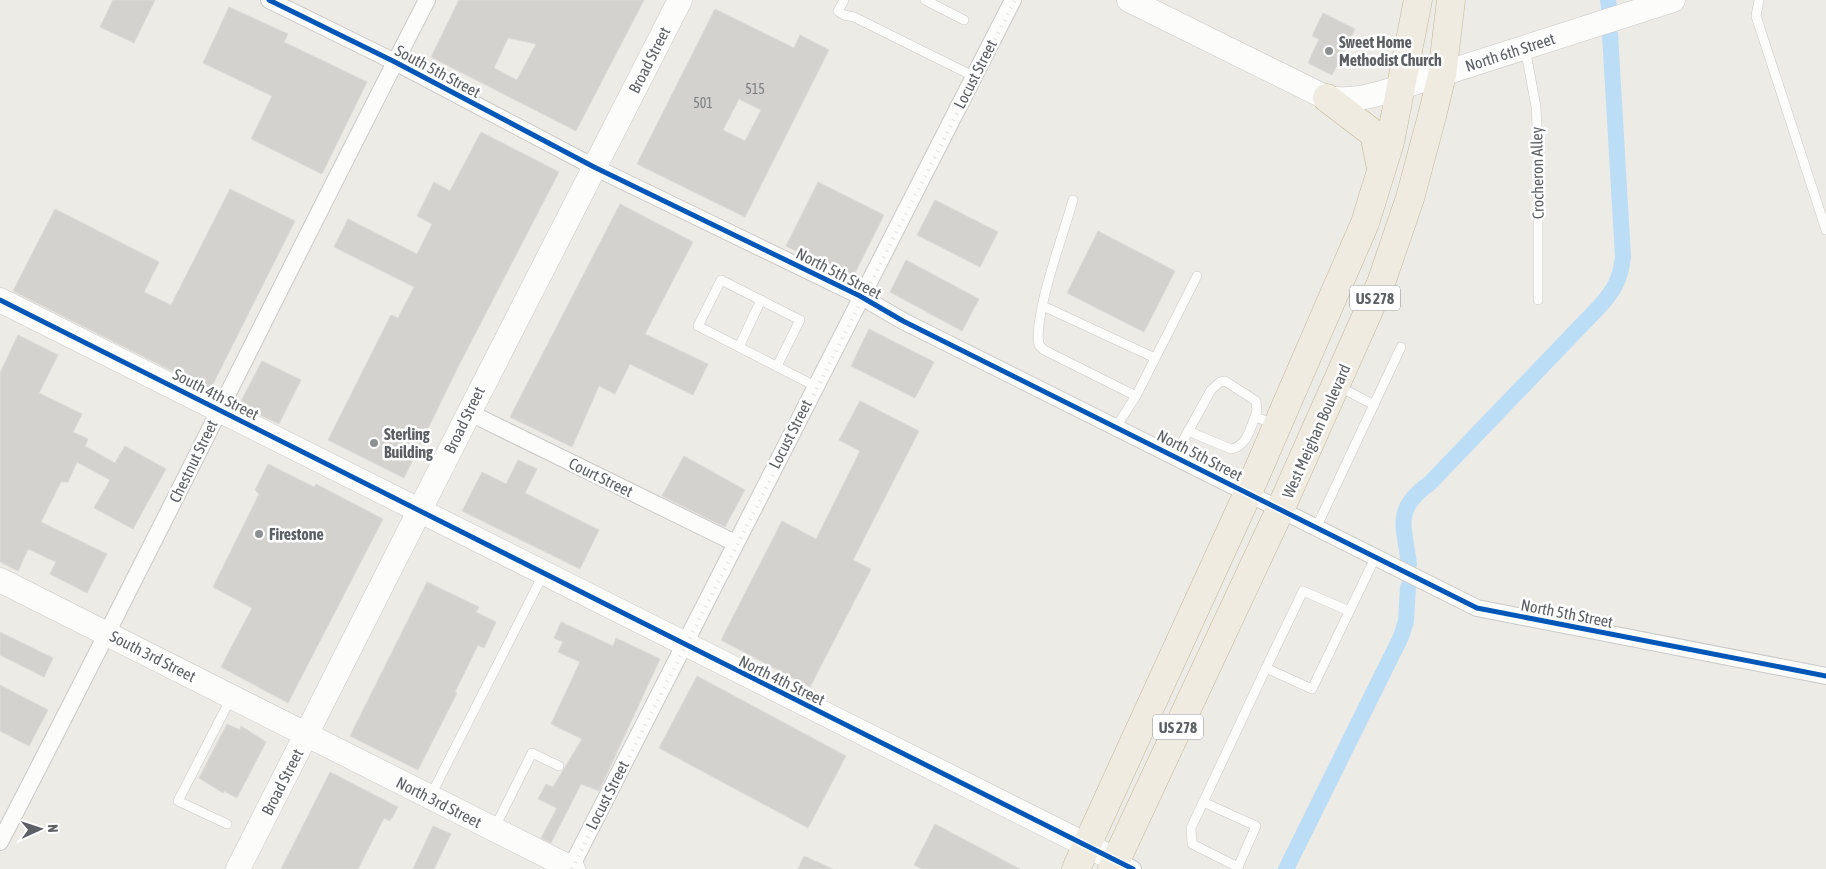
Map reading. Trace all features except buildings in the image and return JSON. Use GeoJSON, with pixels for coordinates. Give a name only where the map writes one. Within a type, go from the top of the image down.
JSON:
{"type":"FeatureCollection","features":[{"type":"Feature","properties":{"kind":"highway","name":"US 278"},"geometry":{"type":"LineString","coordinates":[[1081,857],[1248,493],[1267,421],[1365,223],[1390,142],[1418,0]]}},
{"type":"Feature","properties":{"kind":"highway","name":"West Meighan Boulevard"},"geometry":{"type":"LineString","coordinates":[[1120,866],[1364,326],[1397,239],[1422,158],[1442,75],[1451,0]]}},
{"type":"Feature","properties":{"kind":"highway"},"geometry":{"type":"LineString","coordinates":[[1327,98],[1374,134],[1382,170]]}},
{"type":"Feature","properties":{"kind":"street","name":"South 5th Street"},"geometry":{"type":"LineString","coordinates":[[269,0],[395,62],[594,167]]}},
{"type":"Feature","properties":{"kind":"street","name":"Chestnut Street"},"geometry":{"type":"LineString","coordinates":[[0,842],[108,634],[219,410],[427,0]]}},
{"type":"Feature","properties":{"kind":"street","name":"Broad Street"},"geometry":{"type":"LineString","coordinates":[[238,869],[421,510],[468,412],[680,0]]}},
{"type":"Feature","properties":{"kind":"street","name":"Locust Street"},"geometry":{"type":"LineString","coordinates":[[571,869],[814,386],[1013,0]]}},
{"type":"Feature","properties":{"kind":"street","name":"North 6th Street"},"geometry":{"type":"LineString","coordinates":[[1129,0],[1327,98],[1346,101],[1362,99],[1442,75],[1673,0]]}},
{"type":"Feature","properties":{"kind":"street","name":"North 5th Street"},"geometry":{"type":"LineString","coordinates":[[594,167],[860,296],[903,320],[1476,608],[1826,676]]}},
{"type":"Feature","properties":{"kind":"street","name":"South 4th Street"},"geometry":{"type":"LineString","coordinates":[[0,300],[421,510]]}},
{"type":"Feature","properties":{"kind":"street","name":"Court Street"},"geometry":{"type":"LineString","coordinates":[[468,412],[735,543]]}},
{"type":"Feature","properties":{"kind":"street","name":"North 4th Street"},"geometry":{"type":"LineString","coordinates":[[421,510],[683,644],[1081,857],[1120,866]]}},
{"type":"Feature","properties":{"kind":"street","name":"South 3rd Street"},"geometry":{"type":"LineString","coordinates":[[0,580],[306,733]]}},
{"type":"Feature","properties":{"kind":"street","name":"North 3rd Street"},"geometry":{"type":"LineString","coordinates":[[306,733],[571,869]]}},
{"type":"Feature","properties":{"kind":"lane"},"geometry":{"type":"LineString","coordinates":[[844,0],[838,11],[844,15],[854,17],[974,76]]}},
{"type":"Feature","properties":{"kind":"lane"},"geometry":{"type":"LineString","coordinates":[[924,0],[964,20]]}},
{"type":"Feature","properties":{"kind":"lane"},"geometry":{"type":"LineString","coordinates":[[1758,0],[1756,16],[1826,230]]}},
{"type":"Feature","properties":{"kind":"lane","name":"Crocheron Alley"},"geometry":{"type":"LineString","coordinates":[[1525,47],[1537,125],[1538,300]]}},
{"type":"Feature","properties":{"kind":"lane"},"geometry":{"type":"LineString","coordinates":[[1073,200],[1043,306],[1038,339],[1039,345],[1044,350],[1136,396]]}},
{"type":"Feature","properties":{"kind":"lane"},"geometry":{"type":"LineString","coordinates":[[1116,427],[1136,396],[1197,276]]}},
{"type":"Feature","properties":{"kind":"lane"},"geometry":{"type":"LineString","coordinates":[[777,366],[800,320],[721,280],[698,326],[814,386]]}},
{"type":"Feature","properties":{"kind":"lane"},"geometry":{"type":"LineString","coordinates":[[739,347],[761,300]]}},
{"type":"Feature","properties":{"kind":"lane"},"geometry":{"type":"LineString","coordinates":[[1043,306],[1155,358]]}},
{"type":"Feature","properties":{"kind":"lane"},"geometry":{"type":"LineString","coordinates":[[1316,528],[1401,347]]}},
{"type":"Feature","properties":{"kind":"lane"},"geometry":{"type":"LineString","coordinates":[[1174,456],[1188,431],[1211,390],[1220,382],[1225,381],[1256,401],[1258,410],[1267,421],[1236,448],[1232,449],[1188,431]]}},
{"type":"Feature","properties":{"kind":"lane"},"geometry":{"type":"LineString","coordinates":[[1336,385],[1374,404]]}},
{"type":"Feature","properties":{"kind":"lane"},"geometry":{"type":"LineString","coordinates":[[1266,668],[1312,689],[1375,558]]}},
{"type":"Feature","properties":{"kind":"lane"},"geometry":{"type":"LineString","coordinates":[[430,797],[544,573]]}},
{"type":"Feature","properties":{"kind":"lane"},"geometry":{"type":"LineString","coordinates":[[1203,802],[1256,826],[1238,868],[1192,844],[1191,828],[1203,802],[1266,668],[1303,591],[1349,611]]}},
{"type":"Feature","properties":{"kind":"lane"},"geometry":{"type":"LineString","coordinates":[[227,824],[178,802],[232,696]]}},
{"type":"Feature","properties":{"kind":"lane"},"geometry":{"type":"LineString","coordinates":[[494,830],[532,753],[559,766]]}},
{"type":"Feature","properties":{"kind":"waterway"},"geometry":{"type":"LineString","coordinates":[[1608,0],[1609,7]]}},
{"type":"Feature","properties":{"kind":"waterway"},"geometry":{"type":"LineString","coordinates":[[1409,564],[1404,519],[1410,501],[1430,483],[1600,306],[1610,294],[1618,278],[1623,257],[1610,34]]}},
{"type":"Feature","properties":{"kind":"waterway"},"geometry":{"type":"LineString","coordinates":[[1286,869],[1401,637],[1406,621],[1408,587]]}},
{"type":"Feature","properties":{"kind":"railway"},"geometry":{"type":"LineString","coordinates":[[572,869],[1015,0]]}},
{"type":"Feature","properties":{"kind":"cycle path"},"geometry":{"type":"LineString","coordinates":[[269,0],[395,62],[594,167],[860,296],[903,321],[1477,608],[1826,676]]}},
{"type":"Feature","properties":{"kind":"cycle path"},"geometry":{"type":"LineString","coordinates":[[0,300],[1133,869]]}},
{"type":"Feature","properties":{"kind":"place","name":"Sweet Home Methodist Church"},"geometry":{"type":"Point","coordinates":[1329,51]}},
{"type":"Feature","properties":{"kind":"place","name":"Sterling Building"},"geometry":{"type":"Point","coordinates":[374,443]}},
{"type":"Feature","properties":{"kind":"place","name":"Firestone"},"geometry":{"type":"Point","coordinates":[259,534]}}]}
